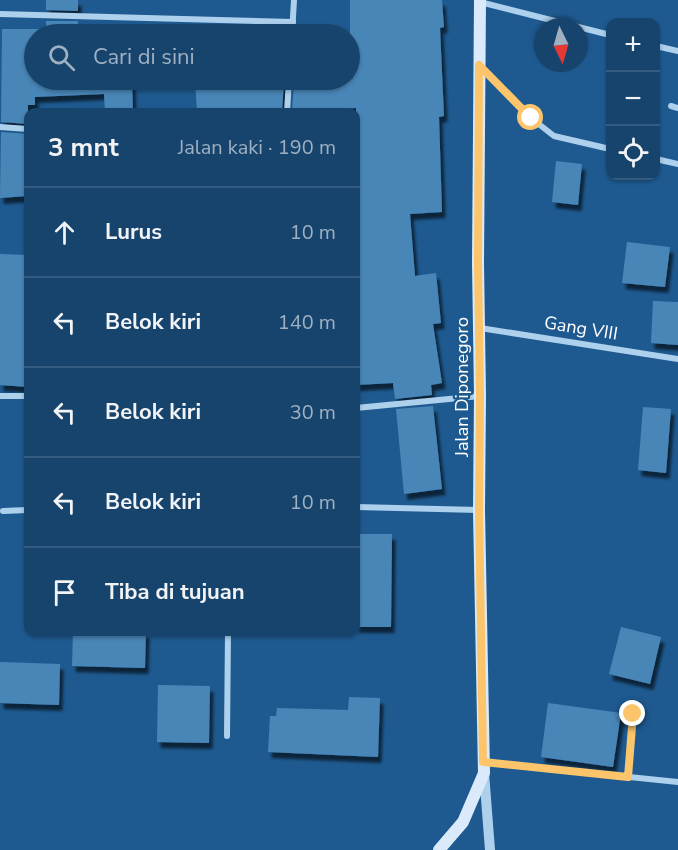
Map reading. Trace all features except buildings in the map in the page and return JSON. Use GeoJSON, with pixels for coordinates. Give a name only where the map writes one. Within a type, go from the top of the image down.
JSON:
{"type":"FeatureCollection","features":[{"type":"Feature","properties":{"kind":"main road","name":"Jalan Diponegoro"},"geometry":{"type":"LineString","coordinates":[[480,1],[479,510],[484,767]]}},
{"type":"Feature","properties":{"kind":"main road"},"geometry":{"type":"LineString","coordinates":[[439,850],[463,822],[484,767]]}},
{"type":"Feature","properties":{"kind":"street"},"geometry":{"type":"LineString","coordinates":[[0,14],[293,22],[294,0]]}},
{"type":"Feature","properties":{"kind":"street"},"geometry":{"type":"LineString","coordinates":[[480,1],[606,33]]}},
{"type":"Feature","properties":{"kind":"street"},"geometry":{"type":"LineString","coordinates":[[660,47],[678,51]]}},
{"type":"Feature","properties":{"kind":"street"},"geometry":{"type":"LineString","coordinates":[[479,65],[531,118],[555,136],[606,148]]}},
{"type":"Feature","properties":{"kind":"street"},"geometry":{"type":"LineString","coordinates":[[287,108],[288,90]]}},
{"type":"Feature","properties":{"kind":"street"},"geometry":{"type":"LineString","coordinates":[[0,127],[24,129]]}},
{"type":"Feature","properties":{"kind":"street"},"geometry":{"type":"LineString","coordinates":[[660,160],[678,164]]}},
{"type":"Feature","properties":{"kind":"street","name":"Gang VIII"},"geometry":{"type":"LineString","coordinates":[[480,327],[678,359]]}},
{"type":"Feature","properties":{"kind":"street"},"geometry":{"type":"LineString","coordinates":[[0,396],[24,396]]}},
{"type":"Feature","properties":{"kind":"street"},"geometry":{"type":"LineString","coordinates":[[360,408],[480,396]]}},
{"type":"Feature","properties":{"kind":"street"},"geometry":{"type":"LineString","coordinates":[[360,507],[479,510]]}},
{"type":"Feature","properties":{"kind":"street"},"geometry":{"type":"LineString","coordinates":[[3,511],[24,510]]}},
{"type":"Feature","properties":{"kind":"street"},"geometry":{"type":"LineString","coordinates":[[227,736],[228,636]]}},
{"type":"Feature","properties":{"kind":"street"},"geometry":{"type":"LineString","coordinates":[[490,850],[484,767],[678,782]]}},
{"type":"Feature","properties":{"kind":"lane"},"geometry":{"type":"LineString","coordinates":[[628,777],[633,714]]}},
{"type":"Feature","properties":{"kind":"route"},"geometry":{"type":"LineString","coordinates":[[531,118],[479,65],[479,510],[483,762],[628,777],[633,714]]}}]}
